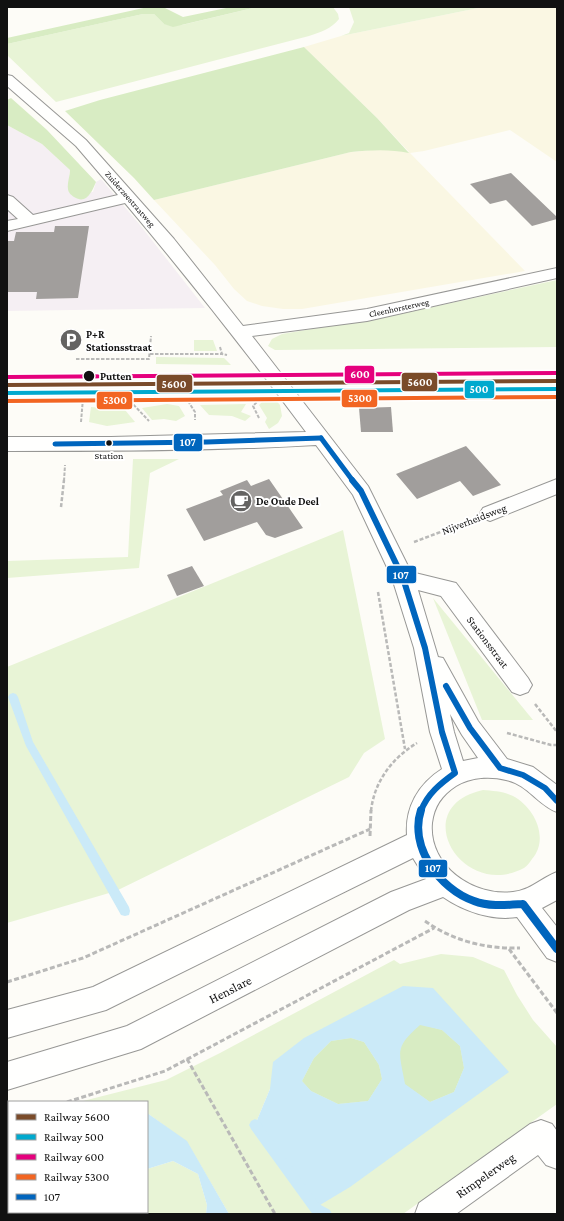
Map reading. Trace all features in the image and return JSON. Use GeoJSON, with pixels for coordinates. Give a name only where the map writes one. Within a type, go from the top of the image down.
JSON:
{"type":"FeatureCollection","features":[{"type":"Feature","properties":{"kind":"street","name":"Zuiderzeestraatweg"},"geometry":{"type":"LineString","coordinates":[[7,79],[80,143],[130,197],[238,332]]}},
{"type":"Feature","properties":{"kind":"street"},"geometry":{"type":"LineString","coordinates":[[7,226],[130,197]]}},
{"type":"Feature","properties":{"kind":"street"},"geometry":{"type":"LineString","coordinates":[[7,200],[29,220]]}},
{"type":"Feature","properties":{"kind":"street","name":"Cleenhorsterweg"},"geometry":{"type":"LineString","coordinates":[[238,332],[367,314],[557,273]]}},
{"type":"Feature","properties":{"kind":"street"},"geometry":{"type":"LineString","coordinates":[[238,332],[271,372],[361,491],[391,551],[403,578],[425,648],[442,732],[455,773]]}},
{"type":"Feature","properties":{"kind":"street"},"geometry":{"type":"LineString","coordinates":[[7,444],[67,445],[269,441],[321,438]]}},
{"type":"Feature","properties":{"kind":"street","name":"Nijverheidsweg"},"geometry":{"type":"LineString","coordinates":[[490,514],[557,486]]}},
{"type":"Feature","properties":{"kind":"street","name":"Stationsstraat"},"geometry":{"type":"LineString","coordinates":[[403,578],[448,589],[520,685]]}},
{"type":"Feature","properties":{"kind":"street"},"geometry":{"type":"LineString","coordinates":[[425,648],[470,728],[500,768]]}},
{"type":"Feature","properties":{"kind":"street"},"geometry":{"type":"LineString","coordinates":[[557,801],[545,788],[523,775],[500,768],[477,768],[455,773],[438,785],[425,801],[419,820],[419,842],[429,864],[445,884],[468,899],[496,906],[522,904],[544,896],[557,884]]}},
{"type":"Feature","properties":{"kind":"street"},"geometry":{"type":"LineString","coordinates":[[7,1024],[96,1000],[419,842]]}},
{"type":"Feature","properties":{"kind":"street","name":"Henslare"},"geometry":{"type":"LineString","coordinates":[[7,1076],[131,1039],[400,901],[445,884]]}},
{"type":"Feature","properties":{"kind":"street"},"geometry":{"type":"LineString","coordinates":[[522,904],[557,949]]}},
{"type":"Feature","properties":{"kind":"street","name":"Rimpelerweg"},"geometry":{"type":"LineString","coordinates":[[430,1214],[549,1144]]}},
{"type":"Feature","properties":{"kind":"path"},"geometry":{"type":"LineString","coordinates":[[76,359],[149,359],[151,336]]}},
{"type":"Feature","properties":{"kind":"path"},"geometry":{"type":"LineString","coordinates":[[218,341],[222,354]]}},
{"type":"Feature","properties":{"kind":"path"},"geometry":{"type":"LineString","coordinates":[[150,354],[227,354],[232,360]]}},
{"type":"Feature","properties":{"kind":"path"},"geometry":{"type":"LineString","coordinates":[[258,394],[261,399]]}},
{"type":"Feature","properties":{"kind":"path"},"geometry":{"type":"LineString","coordinates":[[83,402],[261,399]]}},
{"type":"Feature","properties":{"kind":"path"},"geometry":{"type":"LineString","coordinates":[[261,399],[253,406],[261,423]]}},
{"type":"Feature","properties":{"kind":"path"},"geometry":{"type":"LineString","coordinates":[[61,507],[67,445]]}},
{"type":"Feature","properties":{"kind":"path","name":"Nijverheidsweg"},"geometry":{"type":"LineString","coordinates":[[391,551],[490,514]]}},
{"type":"Feature","properties":{"kind":"path"},"geometry":{"type":"LineString","coordinates":[[7,982],[83,958],[370,829],[373,796],[385,772],[405,749],[376,585]]}},
{"type":"Feature","properties":{"kind":"path"},"geometry":{"type":"LineString","coordinates":[[520,685],[557,732]]}},
{"type":"Feature","properties":{"kind":"path"},"geometry":{"type":"LineString","coordinates":[[70,1101],[165,1071],[434,928],[467,942],[508,948],[557,1013]]}},
{"type":"Feature","properties":{"kind":"path"},"geometry":{"type":"LineString","coordinates":[[187,1059],[275,1214]]}},
{"type":"Feature","properties":{"kind":"shaded area"},"geometry":{"type":"Polygon","coordinates":[[[483,7],[557,7],[557,162],[510,130],[410,153],[525,271],[302,309],[283,309],[262,306],[247,301],[234,289],[215,265],[154,200],[351,152],[398,150],[409,152],[377,118],[304,47],[341,36],[483,7]]]}},
{"type":"Feature","properties":{"kind":"shaded area"},"geometry":{"type":"Polygon","coordinates":[[[7,125],[42,144],[70,170],[68,189],[93,192],[96,182],[101,179],[140,225],[205,308],[7,311],[7,125]]]}},
{"type":"Feature","properties":{"kind":"green space"},"geometry":{"type":"Polygon","coordinates":[[[148,7],[165,8],[183,17],[231,7],[257,7],[173,27],[164,24],[154,14],[143,14],[7,44],[7,38],[148,7]]]}},
{"type":"Feature","properties":{"kind":"green space"},"geometry":{"type":"Polygon","coordinates":[[[257,7],[333,7],[338,14],[339,19],[322,32],[309,36],[56,102],[7,55],[7,44],[143,14],[154,14],[164,24],[182,25],[257,7]]]}},
{"type":"Feature","properties":{"kind":"green space"},"geometry":{"type":"Polygon","coordinates":[[[349,7],[483,7],[341,36],[349,33],[354,22],[349,7]]]}},
{"type":"Feature","properties":{"kind":"green space"},"geometry":{"type":"Polygon","coordinates":[[[304,47],[377,118],[409,153],[380,150],[351,152],[154,200],[134,178],[65,111],[100,100],[304,47]]]}},
{"type":"Feature","properties":{"kind":"green space"},"geometry":{"type":"Polygon","coordinates":[[[11,98],[47,130],[96,182],[91,193],[86,198],[79,199],[69,192],[68,185],[70,170],[42,144],[7,125],[7,100],[11,98]]]}},
{"type":"Feature","properties":{"kind":"green space"},"geometry":{"type":"Polygon","coordinates":[[[557,280],[557,347],[275,350],[268,346],[272,339],[282,334],[400,314],[557,280]]]}},
{"type":"Feature","properties":{"kind":"green space"},"geometry":{"type":"Polygon","coordinates":[[[194,340],[213,340],[217,351],[194,351],[194,340]]]}},
{"type":"Feature","properties":{"kind":"green space"},"geometry":{"type":"Polygon","coordinates":[[[156,357],[224,358],[231,365],[156,364],[156,357]]]}},
{"type":"Feature","properties":{"kind":"green space"},"geometry":{"type":"Polygon","coordinates":[[[272,396],[280,405],[282,416],[278,423],[269,429],[265,422],[267,418],[259,405],[266,401],[265,399],[272,396]]]}},
{"type":"Feature","properties":{"kind":"green space"},"geometry":{"type":"Polygon","coordinates":[[[167,404],[179,406],[185,416],[176,421],[164,419],[152,420],[142,408],[167,404]]]}},
{"type":"Feature","properties":{"kind":"green space"},"geometry":{"type":"Polygon","coordinates":[[[246,404],[241,412],[251,416],[245,421],[232,416],[209,415],[200,405],[246,404]]]}},
{"type":"Feature","properties":{"kind":"green space"},"geometry":{"type":"Polygon","coordinates":[[[91,407],[125,410],[135,422],[107,426],[89,422],[91,407]]]}},
{"type":"Feature","properties":{"kind":"green space"},"geometry":{"type":"Polygon","coordinates":[[[133,459],[179,459],[150,473],[139,568],[7,578],[7,561],[128,557],[133,459]]]}},
{"type":"Feature","properties":{"kind":"green space"},"geometry":{"type":"Polygon","coordinates":[[[343,530],[385,739],[364,753],[349,777],[116,891],[7,923],[7,667],[343,530]]]}},
{"type":"Feature","properties":{"kind":"green space"},"geometry":{"type":"Polygon","coordinates":[[[433,598],[533,720],[482,720],[433,598]]]}},
{"type":"Feature","properties":{"kind":"green space"},"geometry":{"type":"Polygon","coordinates":[[[483,790],[502,792],[513,796],[521,801],[533,815],[537,824],[540,842],[537,851],[524,868],[501,875],[481,872],[463,862],[451,848],[446,831],[448,814],[460,800],[483,790]]]}},
{"type":"Feature","properties":{"kind":"green space"},"geometry":{"type":"Polygon","coordinates":[[[441,954],[473,957],[504,970],[517,995],[533,1020],[557,1047],[557,1104],[403,1214],[229,1214],[187,1142],[148,1114],[148,1101],[83,1101],[166,1080],[220,1053],[394,960],[400,964],[441,954]],[[270,1089],[255,1125],[315,1208],[270,1089]]]}},
{"type":"Feature","properties":{"kind":"green space"},"geometry":{"type":"Polygon","coordinates":[[[420,1024],[442,1030],[460,1046],[464,1068],[454,1092],[430,1102],[404,1084],[400,1057],[400,1051],[405,1039],[420,1024]]]}},
{"type":"Feature","properties":{"kind":"green space"},"geometry":{"type":"Polygon","coordinates":[[[351,1038],[364,1042],[379,1065],[382,1079],[368,1101],[338,1104],[311,1091],[302,1081],[314,1058],[331,1041],[351,1038]]]}},
{"type":"Feature","properties":{"kind":"green space"},"geometry":{"type":"Polygon","coordinates":[[[173,1161],[198,1174],[207,1205],[206,1214],[52,1213],[148,1213],[148,1169],[173,1161]]]}},
{"type":"Feature","properties":{"kind":"water"},"geometry":{"type":"Polygon","coordinates":[[[403,986],[433,988],[509,1072],[350,1187],[315,1208],[255,1125],[270,1089],[273,1062],[304,1038],[403,986]],[[420,1025],[402,1045],[400,1057],[405,1084],[430,1102],[454,1092],[464,1068],[460,1046],[442,1030],[420,1025]],[[351,1038],[331,1041],[314,1058],[302,1081],[311,1091],[338,1104],[368,1101],[382,1079],[379,1065],[364,1042],[351,1038]]]}},
{"type":"Feature","properties":{"kind":"water"},"geometry":{"type":"Polygon","coordinates":[[[148,1114],[187,1141],[229,1214],[206,1214],[207,1205],[198,1174],[173,1161],[148,1169],[148,1114]]]}},
{"type":"Feature","properties":{"kind":"building"},"geometry":{"type":"Polygon","coordinates":[[[511,173],[557,217],[557,219],[532,226],[506,200],[490,204],[470,184],[511,173]]]}},
{"type":"Feature","properties":{"kind":"building"},"geometry":{"type":"Polygon","coordinates":[[[55,226],[89,226],[78,298],[36,299],[37,292],[7,292],[7,241],[14,241],[16,232],[54,232],[55,226]]]}},
{"type":"Feature","properties":{"kind":"building"},"geometry":{"type":"Polygon","coordinates":[[[391,407],[393,432],[361,432],[359,408],[391,407]]]}},
{"type":"Feature","properties":{"kind":"building"},"geometry":{"type":"Polygon","coordinates":[[[466,446],[501,485],[473,496],[460,481],[417,499],[396,474],[466,446]]]}},
{"type":"Feature","properties":{"kind":"building"},"geometry":{"type":"Polygon","coordinates":[[[269,479],[303,528],[275,538],[266,535],[257,522],[204,541],[186,509],[223,495],[220,491],[247,480],[251,486],[269,479]]]}},
{"type":"Feature","properties":{"kind":"building"},"geometry":{"type":"Polygon","coordinates":[[[192,566],[204,586],[177,596],[167,575],[192,566]]]}},
{"type":"Feature","properties":{"kind":"waterway"},"geometry":{"type":"LineString","coordinates":[[13,697],[29,743],[125,911]]}},
{"type":"Feature","properties":{"kind":"waterway"},"geometry":{"type":"LineString","coordinates":[[255,1125],[315,1208],[326,1214]]}},
{"type":"Feature","properties":{"kind":"rail line","name":"600"},"geometry":{"type":"LineString","coordinates":[[7,377],[557,373]]}},
{"type":"Feature","properties":{"kind":"rail line","name":"5600"},"geometry":{"type":"LineString","coordinates":[[7,385],[557,381]]}},
{"type":"Feature","properties":{"kind":"rail line","name":"500"},"geometry":{"type":"LineString","coordinates":[[7,393],[557,389]]}},
{"type":"Feature","properties":{"kind":"rail line","name":"5300"},"geometry":{"type":"LineString","coordinates":[[7,401],[557,397]]}},
{"type":"Feature","properties":{"kind":"transit line","name":"107"},"geometry":{"type":"LineString","coordinates":[[321,438],[361,491],[403,578],[425,648],[442,732],[455,773],[429,795],[422,807],[418,827],[424,852],[430,864],[447,885],[468,899],[475,902],[488,904],[523,904],[557,949]]}},
{"type":"Feature","properties":{"kind":"transit line","name":"107"},"geometry":{"type":"LineString","coordinates":[[55,444],[207,442],[321,438]]}},
{"type":"Feature","properties":{"kind":"transit line","name":"107"},"geometry":{"type":"LineString","coordinates":[[446,686],[470,728],[500,768],[523,775],[545,788],[557,801]]}},
{"type":"Feature","properties":{"kind":"place","name":"P+R Stationsstraat"},"geometry":{"type":"Point","coordinates":[71,340]}},
{"type":"Feature","properties":{"kind":"place","name":"Putten"},"geometry":{"type":"Point","coordinates":[89,376]}},
{"type":"Feature","properties":{"kind":"place","name":"Station"},"geometry":{"type":"Point","coordinates":[109,443]}},
{"type":"Feature","properties":{"kind":"place","name":"De Oude Deel"},"geometry":{"type":"Point","coordinates":[241,501]}}]}
